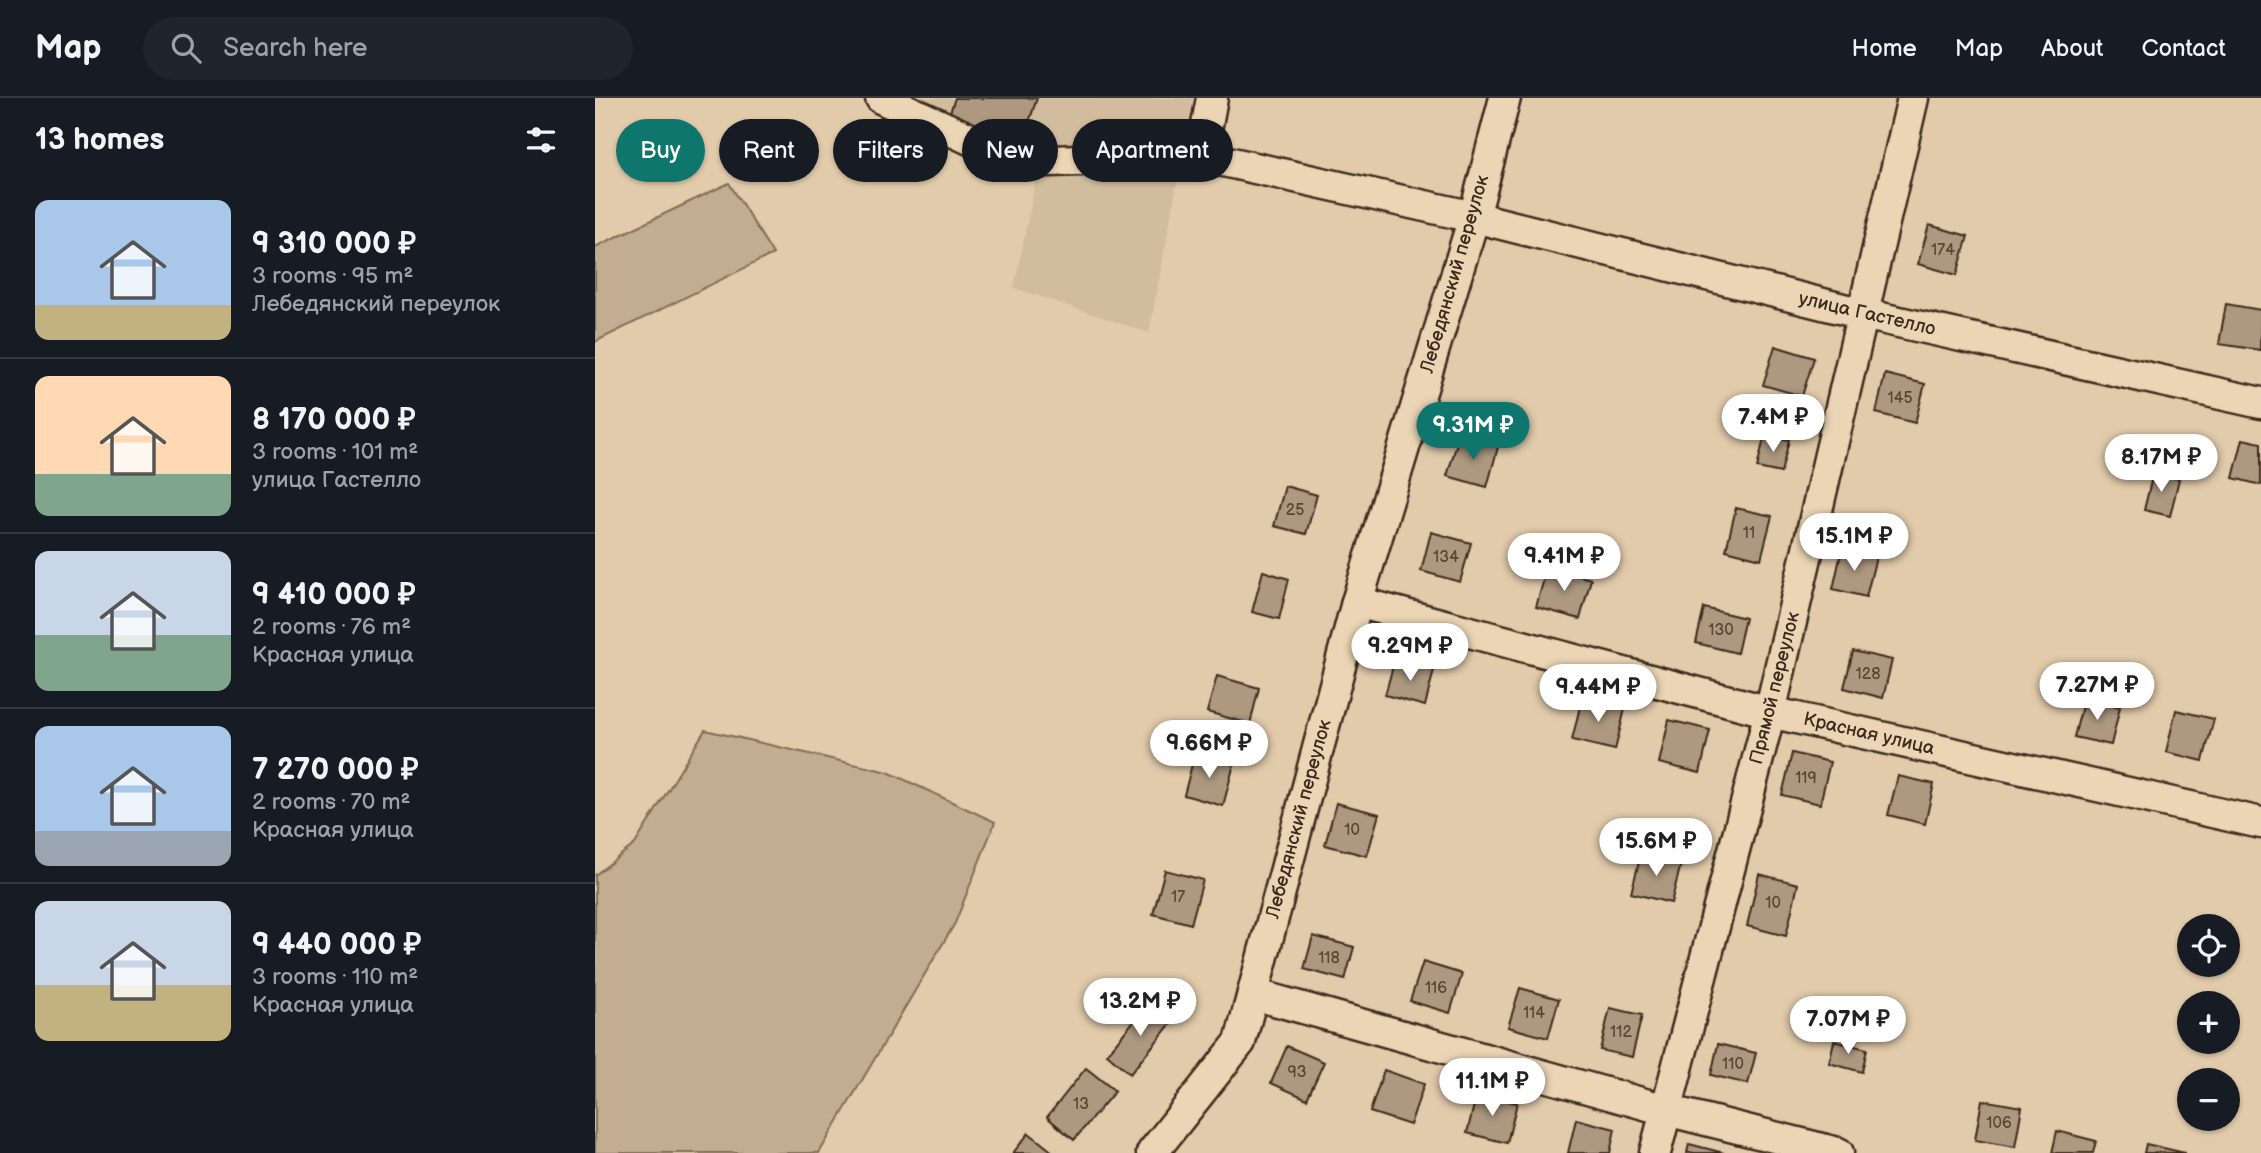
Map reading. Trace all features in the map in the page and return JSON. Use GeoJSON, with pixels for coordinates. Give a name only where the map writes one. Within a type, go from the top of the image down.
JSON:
{"type":"FeatureCollection","features":[{"type":"Feature","properties":{"kind":"street","name":"улица Гастелло"},"geometry":{"type":"LineString","coordinates":[[881,98],[1020,162],[1072,160]]}},
{"type":"Feature","properties":{"kind":"street"},"geometry":{"type":"LineString","coordinates":[[1208,119],[1212,98]]}},
{"type":"Feature","properties":{"kind":"street","name":"Лебедянский переулок"},"geometry":{"type":"LineString","coordinates":[[1152,1153],[1240,1042],[1357,602],[1474,217],[1505,98]]}},
{"type":"Feature","properties":{"kind":"street","name":"Прямой переулок"},"geometry":{"type":"LineString","coordinates":[[1655,1153],[1770,712],[1913,98]]}},
{"type":"Feature","properties":{"kind":"street","name":"улица Гастелло"},"geometry":{"type":"LineString","coordinates":[[1233,163],[1474,217],[1863,314],[2261,403]]}},
{"type":"Feature","properties":{"kind":"street","name":"Красная улица"},"geometry":{"type":"LineString","coordinates":[[1357,602],[1770,712],[2261,823]]}},
{"type":"Feature","properties":{"kind":"street"},"geometry":{"type":"LineString","coordinates":[[1253,994],[1666,1110],[1838,1153]]}},
{"type":"Feature","properties":{"kind":"shaded area"},"geometry":{"type":"Polygon","coordinates":[[[859,98],[1193,98],[1189,119],[1072,119],[1072,182],[1177,182],[1149,333],[1014,288],[1035,182],[1058,182],[1058,119],[962,119],[962,139],[948,133],[948,119],[912,119],[859,98]]]}},
{"type":"Feature","properties":{"kind":"shaded area"},"geometry":{"type":"Polygon","coordinates":[[[729,183],[773,254],[595,342],[595,247],[729,183]]]}},
{"type":"Feature","properties":{"kind":"shaded area"},"geometry":{"type":"Polygon","coordinates":[[[705,730],[888,772],[995,822],[955,923],[819,1153],[595,1153],[595,875],[635,844],[705,730]]]}},
{"type":"Feature","properties":{"kind":"building"},"geometry":{"type":"Polygon","coordinates":[[[955,98],[1037,98],[1030,119],[962,119],[962,123],[948,118],[955,98]]]}},
{"type":"Feature","properties":{"kind":"building"},"geometry":{"type":"Polygon","coordinates":[[[1929,225],[1968,236],[1957,275],[1918,264],[1929,225]]]}},
{"type":"Feature","properties":{"kind":"building"},"geometry":{"type":"Polygon","coordinates":[[[2226,304],[2261,310],[2260,350],[2219,344],[2226,304]]]}},
{"type":"Feature","properties":{"kind":"building"},"geometry":{"type":"Polygon","coordinates":[[[1775,346],[1814,358],[1802,396],[1763,385],[1775,346]]]}},
{"type":"Feature","properties":{"kind":"building"},"geometry":{"type":"Polygon","coordinates":[[[1885,374],[1925,384],[1915,423],[1876,413],[1885,374]]]}},
{"type":"Feature","properties":{"kind":"building"},"geometry":{"type":"Polygon","coordinates":[[[1765,434],[1789,440],[1781,473],[1757,468],[1765,434]]]}},
{"type":"Feature","properties":{"kind":"building"},"geometry":{"type":"Polygon","coordinates":[[[1459,436],[1498,447],[1487,487],[1447,476],[1459,436]]]}},
{"type":"Feature","properties":{"kind":"building"},"geometry":{"type":"Polygon","coordinates":[[[2243,439],[2261,443],[2261,485],[2233,478],[2243,439]]]}},
{"type":"Feature","properties":{"kind":"building"},"geometry":{"type":"Polygon","coordinates":[[[2153,473],[2179,479],[2170,516],[2144,510],[2153,473]]]}},
{"type":"Feature","properties":{"kind":"building"},"geometry":{"type":"Polygon","coordinates":[[[1285,486],[1317,495],[1306,534],[1274,526],[1285,486]]]}},
{"type":"Feature","properties":{"kind":"building"},"geometry":{"type":"Polygon","coordinates":[[[1736,508],[1772,516],[1761,559],[1726,550],[1736,508]]]}},
{"type":"Feature","properties":{"kind":"building"},"geometry":{"type":"Polygon","coordinates":[[[1431,532],[1471,543],[1460,582],[1421,571],[1431,532]]]}},
{"type":"Feature","properties":{"kind":"building"},"geometry":{"type":"Polygon","coordinates":[[[1842,549],[1876,557],[1866,597],[1833,589],[1842,549]]]}},
{"type":"Feature","properties":{"kind":"building"},"geometry":{"type":"Polygon","coordinates":[[[1547,568],[1591,579],[1580,619],[1536,607],[1547,568]]]}},
{"type":"Feature","properties":{"kind":"building"},"geometry":{"type":"Polygon","coordinates":[[[1263,571],[1289,579],[1279,619],[1252,612],[1263,571]]]}},
{"type":"Feature","properties":{"kind":"building"},"geometry":{"type":"Polygon","coordinates":[[[1704,608],[1745,618],[1737,653],[1696,643],[1704,608]]]}},
{"type":"Feature","properties":{"kind":"building"},"geometry":{"type":"Polygon","coordinates":[[[1853,651],[1892,660],[1883,698],[1844,688],[1853,651]]]}},
{"type":"Feature","properties":{"kind":"building"},"geometry":{"type":"Polygon","coordinates":[[[1395,659],[1434,670],[1425,706],[1385,695],[1395,659]]]}},
{"type":"Feature","properties":{"kind":"building"},"geometry":{"type":"Polygon","coordinates":[[[1217,676],[1259,688],[1250,724],[1207,712],[1217,676]]]}},
{"type":"Feature","properties":{"kind":"building"},"geometry":{"type":"Polygon","coordinates":[[[1582,698],[1625,709],[1615,750],[1572,740],[1582,698]]]}},
{"type":"Feature","properties":{"kind":"building"},"geometry":{"type":"Polygon","coordinates":[[[2084,698],[2120,707],[2111,745],[2074,737],[2084,698]]]}},
{"type":"Feature","properties":{"kind":"building"},"geometry":{"type":"Polygon","coordinates":[[[2176,710],[2214,719],[2203,761],[2166,752],[2176,710]]]}},
{"type":"Feature","properties":{"kind":"building"},"geometry":{"type":"Polygon","coordinates":[[[1669,720],[1710,730],[1700,773],[1659,763],[1669,720]]]}},
{"type":"Feature","properties":{"kind":"building"},"geometry":{"type":"Polygon","coordinates":[[[1195,753],[1234,764],[1223,806],[1184,795],[1195,753]]]}},
{"type":"Feature","properties":{"kind":"building"},"geometry":{"type":"Polygon","coordinates":[[[1792,753],[1830,762],[1820,804],[1782,795],[1792,753]]]}},
{"type":"Feature","properties":{"kind":"building"},"geometry":{"type":"Polygon","coordinates":[[[1898,776],[1934,784],[1925,824],[1888,815],[1898,776]]]}},
{"type":"Feature","properties":{"kind":"building"},"geometry":{"type":"Polygon","coordinates":[[[1336,803],[1379,814],[1367,856],[1325,845],[1336,803]]]}},
{"type":"Feature","properties":{"kind":"building"},"geometry":{"type":"Polygon","coordinates":[[[1641,854],[1681,864],[1671,903],[1631,893],[1641,854]]]}},
{"type":"Feature","properties":{"kind":"building"},"geometry":{"type":"Polygon","coordinates":[[[1165,870],[1203,880],[1191,924],[1153,914],[1165,870]]]}},
{"type":"Feature","properties":{"kind":"building"},"geometry":{"type":"Polygon","coordinates":[[[1759,874],[1798,884],[1786,936],[1747,926],[1759,874]]]}},
{"type":"Feature","properties":{"kind":"building"},"geometry":{"type":"Polygon","coordinates":[[[1313,936],[1354,947],[1345,980],[1304,969],[1313,936]]]}},
{"type":"Feature","properties":{"kind":"building"},"geometry":{"type":"Polygon","coordinates":[[[1423,962],[1462,974],[1450,1013],[1410,1001],[1423,962]]]}},
{"type":"Feature","properties":{"kind":"building"},"geometry":{"type":"Polygon","coordinates":[[[1520,988],[1559,999],[1548,1038],[1508,1027],[1520,988]]]}},
{"type":"Feature","properties":{"kind":"building"},"geometry":{"type":"Polygon","coordinates":[[[1149,1002],[1173,1021],[1130,1074],[1107,1054],[1149,1002]]]}},
{"type":"Feature","properties":{"kind":"building"},"geometry":{"type":"Polygon","coordinates":[[[1610,1008],[1642,1015],[1632,1057],[1600,1050],[1610,1008]]]}},
{"type":"Feature","properties":{"kind":"building"},"geometry":{"type":"Polygon","coordinates":[[[1834,1041],[1867,1049],[1862,1072],[1829,1063],[1834,1041]]]}},
{"type":"Feature","properties":{"kind":"building"},"geometry":{"type":"Polygon","coordinates":[[[1718,1044],[1756,1053],[1748,1084],[1711,1075],[1718,1044]]]}},
{"type":"Feature","properties":{"kind":"building"},"geometry":{"type":"Polygon","coordinates":[[[1287,1046],[1324,1062],[1307,1099],[1271,1083],[1287,1046]]]}},
{"type":"Feature","properties":{"kind":"building"},"geometry":{"type":"Polygon","coordinates":[[[1086,1068],[1115,1091],[1074,1140],[1047,1117],[1086,1068]]]}},
{"type":"Feature","properties":{"kind":"building"},"geometry":{"type":"Polygon","coordinates":[[[1384,1070],[1424,1084],[1410,1125],[1370,1112],[1384,1070]]]}},
{"type":"Feature","properties":{"kind":"building"},"geometry":{"type":"Polygon","coordinates":[[[1477,1093],[1517,1103],[1507,1143],[1467,1133],[1477,1093]]]}},
{"type":"Feature","properties":{"kind":"building"},"geometry":{"type":"Polygon","coordinates":[[[1982,1100],[2022,1107],[2015,1147],[1975,1140],[1982,1100]]]}},
{"type":"Feature","properties":{"kind":"building"},"geometry":{"type":"Polygon","coordinates":[[[1576,1119],[1615,1129],[1610,1153],[1568,1153],[1576,1119]]]}},
{"type":"Feature","properties":{"kind":"building"},"geometry":{"type":"Polygon","coordinates":[[[2057,1131],[2096,1141],[2093,1153],[2052,1153],[2057,1131]]]}},
{"type":"Feature","properties":{"kind":"building"},"geometry":{"type":"Polygon","coordinates":[[[1029,1133],[1054,1153],[1013,1153],[1029,1133]]]}},
{"type":"Feature","properties":{"kind":"building"},"geometry":{"type":"Polygon","coordinates":[[[1689,1144],[1724,1153],[1687,1153],[1689,1144]]]}},
{"type":"Feature","properties":{"kind":"building"},"geometry":{"type":"Polygon","coordinates":[[[2146,1144],[2185,1153],[2144,1153],[2146,1144]]]}}]}
